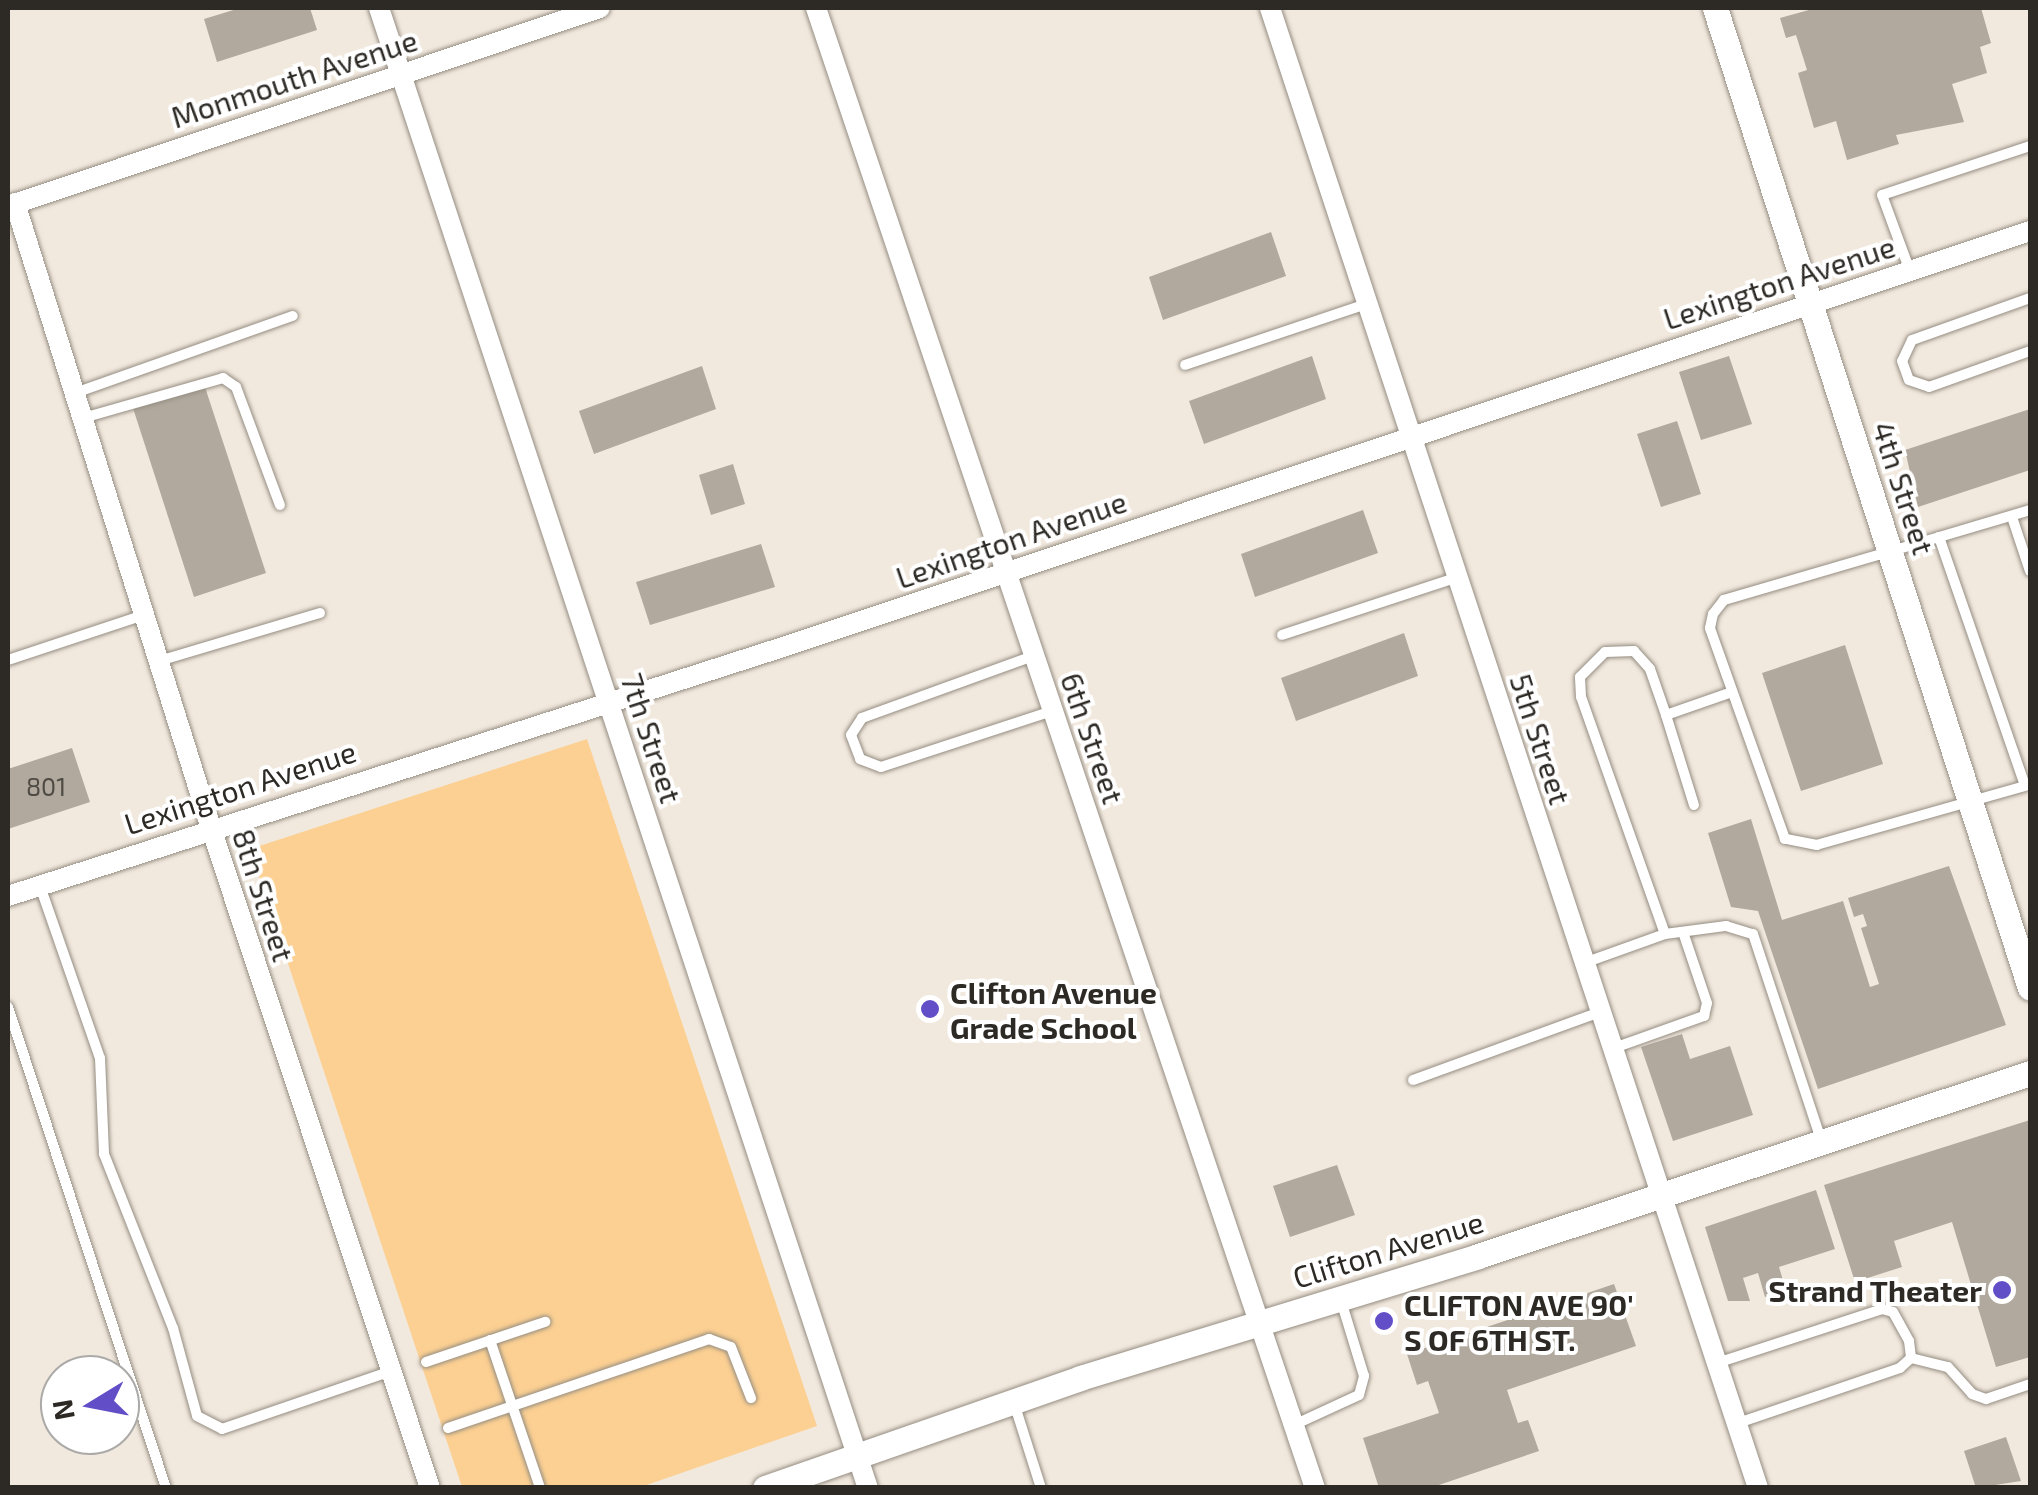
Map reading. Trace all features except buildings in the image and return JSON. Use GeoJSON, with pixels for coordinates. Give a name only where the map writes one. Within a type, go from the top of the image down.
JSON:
{"type":"FeatureCollection","features":[{"type":"Feature","properties":{"kind":"street","name":"7th Street"},"geometry":{"type":"LineString","coordinates":[[379,8],[868,1488]]}},
{"type":"Feature","properties":{"kind":"street","name":"Monmouth Avenue"},"geometry":{"type":"LineString","coordinates":[[11,204],[600,8]]}},
{"type":"Feature","properties":{"kind":"street","name":"6th Street"},"geometry":{"type":"LineString","coordinates":[[816,8],[1052,712],[1264,1322],[1316,1488]]}},
{"type":"Feature","properties":{"kind":"street","name":"5th Street"},"geometry":{"type":"LineString","coordinates":[[1270,8],[1408,437],[1758,1488]]}},
{"type":"Feature","properties":{"kind":"street","name":"4th Street"},"geometry":{"type":"LineString","coordinates":[[1715,8],[2030,988]]}},
{"type":"Feature","properties":{"kind":"street","name":"8th Street"},"geometry":{"type":"LineString","coordinates":[[11,204],[210,828],[430,1488]]}},
{"type":"Feature","properties":{"kind":"street","name":"Lexington Avenue"},"geometry":{"type":"LineString","coordinates":[[8,896],[1005,572],[2030,232]]}},
{"type":"Feature","properties":{"kind":"street","name":"Clifton Avenue"},"geometry":{"type":"LineString","coordinates":[[765,1488],[1014,1401],[2030,1073]]}},
{"type":"Feature","properties":{"kind":"lane"},"geometry":{"type":"LineString","coordinates":[[1910,271],[1882,195],[2030,146]]}},
{"type":"Feature","properties":{"kind":"lane"},"geometry":{"type":"LineString","coordinates":[[2030,298],[1912,340],[1902,362],[1909,380],[1929,387],[2030,351]]}},
{"type":"Feature","properties":{"kind":"lane"},"geometry":{"type":"LineString","coordinates":[[1185,365],[1366,304]]}},
{"type":"Feature","properties":{"kind":"lane"},"geometry":{"type":"LineString","coordinates":[[74,393],[292,316]]}},
{"type":"Feature","properties":{"kind":"lane"},"geometry":{"type":"LineString","coordinates":[[82,418],[223,378],[236,387],[280,505]]}},
{"type":"Feature","properties":{"kind":"lane"},"geometry":{"type":"LineString","coordinates":[[1940,537],[2028,785],[1799,846],[1785,839],[1774,819],[1710,628],[1724,600],[2030,510]]}},
{"type":"Feature","properties":{"kind":"lane"},"geometry":{"type":"LineString","coordinates":[[2012,516],[2030,571]]}},
{"type":"Feature","properties":{"kind":"lane"},"geometry":{"type":"LineString","coordinates":[[1282,635],[1456,578]]}},
{"type":"Feature","properties":{"kind":"lane"},"geometry":{"type":"LineString","coordinates":[[158,662],[320,613]]}},
{"type":"Feature","properties":{"kind":"lane"},"geometry":{"type":"LineString","coordinates":[[8,660],[144,614]]}},
{"type":"Feature","properties":{"kind":"lane"},"geometry":{"type":"LineString","coordinates":[[1665,934],[1580,677],[1606,652],[1634,651],[1650,669],[1694,804]]}},
{"type":"Feature","properties":{"kind":"lane"},"geometry":{"type":"LineString","coordinates":[[1033,656],[862,718],[851,734],[860,758],[880,767],[1052,712]]}},
{"type":"Feature","properties":{"kind":"lane"},"geometry":{"type":"LineString","coordinates":[[1666,716],[1732,692]]}},
{"type":"Feature","properties":{"kind":"lane"},"geometry":{"type":"LineString","coordinates":[[39,885],[100,1058],[104,1154],[138,1250],[151,1267],[204,1425],[222,1429],[391,1371]]}},
{"type":"Feature","properties":{"kind":"lane"},"geometry":{"type":"LineString","coordinates":[[1584,963],[1665,934],[1726,926],[1753,934],[1821,1141]]}},
{"type":"Feature","properties":{"kind":"lane"},"geometry":{"type":"LineString","coordinates":[[1612,1048],[1704,1016],[1706,1003],[1683,932]]}},
{"type":"Feature","properties":{"kind":"lane"},"geometry":{"type":"LineString","coordinates":[[8,1007],[166,1488]]}},
{"type":"Feature","properties":{"kind":"lane"},"geometry":{"type":"LineString","coordinates":[[1413,1080],[1600,1012]]}},
{"type":"Feature","properties":{"kind":"lane"},"geometry":{"type":"LineString","coordinates":[[1296,1424],[1359,1395],[1364,1376],[1340,1298]]}},
{"type":"Feature","properties":{"kind":"lane"},"geometry":{"type":"LineString","coordinates":[[1716,1363],[1882,1309],[1901,1322],[1911,1358]]}},
{"type":"Feature","properties":{"kind":"lane"},"geometry":{"type":"LineString","coordinates":[[426,1362],[546,1322]]}},
{"type":"Feature","properties":{"kind":"lane"},"geometry":{"type":"LineString","coordinates":[[448,1428],[710,1339],[731,1348],[750,1398]]}},
{"type":"Feature","properties":{"kind":"lane"},"geometry":{"type":"LineString","coordinates":[[490,1340],[540,1488]]}},
{"type":"Feature","properties":{"kind":"lane"},"geometry":{"type":"LineString","coordinates":[[1911,1358],[1948,1367],[1972,1394],[1986,1399],[2030,1384]]}},
{"type":"Feature","properties":{"kind":"lane"},"geometry":{"type":"LineString","coordinates":[[1736,1423],[1900,1368],[1911,1358]]}},
{"type":"Feature","properties":{"kind":"lane"},"geometry":{"type":"LineString","coordinates":[[1014,1401],[1041,1488]]}},
{"type":"Feature","properties":{"kind":"shaded area"},"geometry":{"type":"Polygon","coordinates":[[[587,739],[817,1426],[641,1487],[462,1487],[250,849],[587,739]]]}},
{"type":"Feature","properties":{"kind":"place","name":"Clifton Avenue Grade School"},"geometry":{"type":"Point","coordinates":[930,1009]}},
{"type":"Feature","properties":{"kind":"place","name":"Strand Theater"},"geometry":{"type":"Point","coordinates":[2002,1290]}},
{"type":"Feature","properties":{"kind":"place","name":"CLIFTON AVE 90' S OF 6TH ST."},"geometry":{"type":"Point","coordinates":[1384,1321]}}]}
